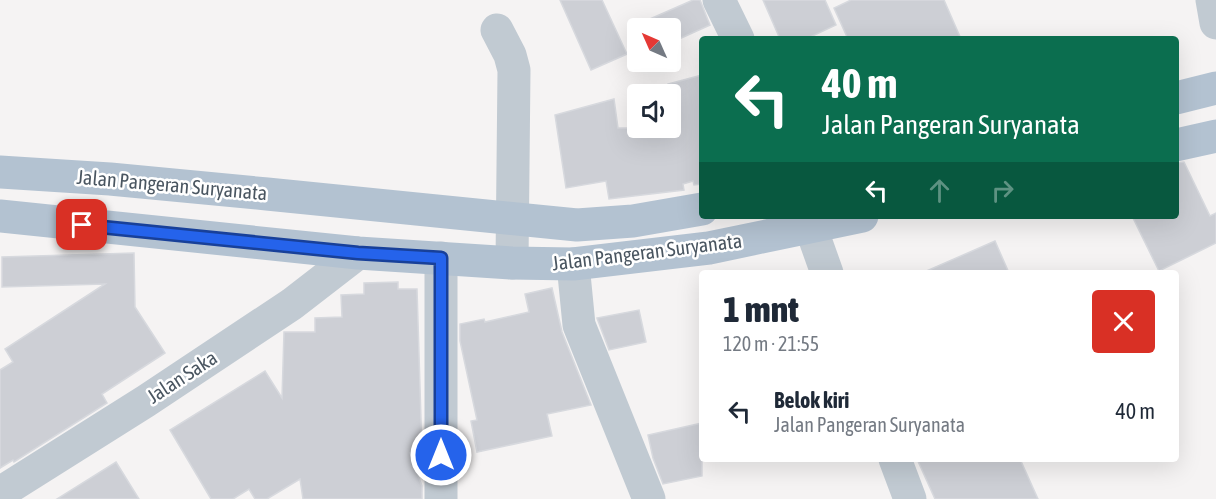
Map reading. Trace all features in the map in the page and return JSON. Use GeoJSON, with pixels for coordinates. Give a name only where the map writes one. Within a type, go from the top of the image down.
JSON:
{"type":"FeatureCollection","features":[{"type":"Feature","properties":{"kind":"main road"},"geometry":{"type":"LineString","coordinates":[[1179,97],[1216,88]]}},
{"type":"Feature","properties":{"kind":"main road"},"geometry":{"type":"LineString","coordinates":[[1179,144],[1216,136]]}},
{"type":"Feature","properties":{"kind":"main road","name":"Jalan Pangeran Suryanata"},"geometry":{"type":"LineString","coordinates":[[0,172],[189,186],[578,225],[633,221],[699,210]]}},
{"type":"Feature","properties":{"kind":"main road","name":"Jalan Pangeran Suryanata"},"geometry":{"type":"LineString","coordinates":[[0,216],[358,253],[512,263],[573,264],[709,248],[849,219]]}},
{"type":"Feature","properties":{"kind":"street"},"geometry":{"type":"LineString","coordinates":[[720,0],[737,36]]}},
{"type":"Feature","properties":{"kind":"street"},"geometry":{"type":"LineString","coordinates":[[1212,0],[1216,23]]}},
{"type":"Feature","properties":{"kind":"street"},"geometry":{"type":"LineString","coordinates":[[497,30],[510,55],[514,70],[512,263]]}},
{"type":"Feature","properties":{"kind":"street"},"geometry":{"type":"LineString","coordinates":[[811,228],[826,270]]}},
{"type":"Feature","properties":{"kind":"street","name":"Jalan Saka"},"geometry":{"type":"LineString","coordinates":[[0,493],[146,401],[292,304],[358,253]]}},
{"type":"Feature","properties":{"kind":"street"},"geometry":{"type":"LineString","coordinates":[[441,258],[441,499]]}},
{"type":"Feature","properties":{"kind":"street"},"geometry":{"type":"LineString","coordinates":[[573,264],[579,325],[649,499]]}},
{"type":"Feature","properties":{"kind":"street"},"geometry":{"type":"LineString","coordinates":[[896,462],[910,499]]}},
{"type":"Feature","properties":{"kind":"building"},"geometry":{"type":"Polygon","coordinates":[[[560,0],[602,0],[627,54],[591,70],[560,0]]]}},
{"type":"Feature","properties":{"kind":"building"},"geometry":{"type":"Polygon","coordinates":[[[693,0],[700,0],[710,25],[681,38],[681,18],[652,18],[693,0]]]}},
{"type":"Feature","properties":{"kind":"building"},"geometry":{"type":"Polygon","coordinates":[[[763,0],[825,0],[836,25],[812,36],[779,36],[763,0]]]}},
{"type":"Feature","properties":{"kind":"building"},"geometry":{"type":"Polygon","coordinates":[[[851,0],[944,0],[960,36],[847,36],[834,8],[851,0]]]}},
{"type":"Feature","properties":{"kind":"building"},"geometry":{"type":"Polygon","coordinates":[[[699,76],[699,184],[694,185],[693,181],[683,184],[684,190],[609,199],[606,181],[566,188],[555,115],[614,99],[618,128],[627,128],[627,138],[681,138],[681,84],[668,84],[699,76]]]}},
{"type":"Feature","properties":{"kind":"building"},"geometry":{"type":"Polygon","coordinates":[[[1184,162],[1210,216],[1216,213],[1216,243],[1159,270],[1133,219],[1179,219],[1179,163],[1184,162]]]}},
{"type":"Feature","properties":{"kind":"building"},"geometry":{"type":"Polygon","coordinates":[[[995,241],[1008,270],[929,270],[995,241]]]}},
{"type":"Feature","properties":{"kind":"building"},"geometry":{"type":"Polygon","coordinates":[[[134,253],[135,307],[165,353],[102,394],[107,403],[14,462],[13,460],[0,468],[0,370],[13,362],[5,349],[105,284],[2,287],[2,257],[134,253]]]}},
{"type":"Feature","properties":{"kind":"building"},"geometry":{"type":"Polygon","coordinates":[[[398,282],[398,289],[417,289],[422,452],[410,453],[422,486],[422,499],[303,499],[300,479],[267,499],[255,499],[249,489],[233,499],[211,499],[170,430],[265,371],[282,398],[284,332],[315,332],[315,318],[342,317],[341,295],[364,294],[364,283],[398,282]]]}},
{"type":"Feature","properties":{"kind":"building"},"geometry":{"type":"Polygon","coordinates":[[[552,288],[562,332],[591,405],[547,414],[552,436],[477,452],[471,421],[477,420],[460,341],[460,324],[484,319],[485,322],[529,312],[525,294],[552,288]]]}},
{"type":"Feature","properties":{"kind":"building"},"geometry":{"type":"Polygon","coordinates":[[[639,310],[646,342],[609,350],[597,318],[639,310]]]}},
{"type":"Feature","properties":{"kind":"building"},"geometry":{"type":"Polygon","coordinates":[[[699,424],[699,462],[702,462],[702,476],[663,484],[653,458],[648,435],[699,424]]]}},
{"type":"Feature","properties":{"kind":"building"},"geometry":{"type":"Polygon","coordinates":[[[116,462],[139,499],[57,499],[116,462]]]}},
{"type":"Feature","properties":{"kind":"building"},"geometry":{"type":"Polygon","coordinates":[[[918,462],[1021,462],[1038,499],[935,499],[918,462]]]}},
{"type":"Feature","properties":{"kind":"route"},"geometry":{"type":"LineString","coordinates":[[82,225],[358,253],[441,258],[441,455]]}}]}
